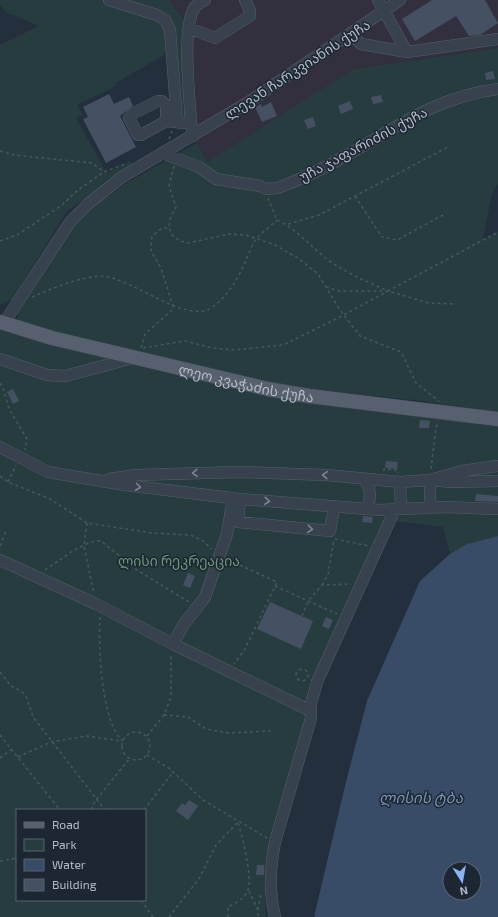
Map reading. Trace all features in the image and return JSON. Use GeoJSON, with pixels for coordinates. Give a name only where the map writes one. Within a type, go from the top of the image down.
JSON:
{"type":"FeatureCollection","features":[{"type":"Feature","properties":{"kind":"main road","name":"ლეო კვაჭაძის ქუჩა"},"geometry":{"type":"LineString","coordinates":[[2,322],[52,338],[137,353],[289,392],[498,419]]}},
{"type":"Feature","properties":{"kind":"street"},"geometry":{"type":"LineString","coordinates":[[109,0],[165,20],[170,30],[172,121],[191,124]]}},
{"type":"Feature","properties":{"kind":"street"},"geometry":{"type":"LineString","coordinates":[[193,136],[191,124],[187,41],[189,20],[195,6],[205,0]]}},
{"type":"Feature","properties":{"kind":"street"},"geometry":{"type":"LineString","coordinates":[[189,28],[214,38],[250,16],[250,11],[245,0]]}},
{"type":"Feature","properties":{"kind":"street"},"geometry":{"type":"LineString","coordinates":[[378,0],[408,52]]}},
{"type":"Feature","properties":{"kind":"street","name":"ლევან ჩარკვიანის ქუჩა"},"geometry":{"type":"LineString","coordinates":[[2,322],[70,222],[88,204],[122,177],[247,103],[400,0]]}},
{"type":"Feature","properties":{"kind":"street"},"geometry":{"type":"LineString","coordinates":[[350,34],[361,44],[408,52],[498,39]]}},
{"type":"Feature","properties":{"kind":"street","name":"უჩა ჯაფარიძის ქუჩა"},"geometry":{"type":"LineString","coordinates":[[162,153],[175,156],[199,167],[216,179],[266,188],[278,188],[333,162],[423,110],[472,92],[498,89]]}},
{"type":"Feature","properties":{"kind":"street"},"geometry":{"type":"LineString","coordinates":[[0,359],[47,375],[65,376],[137,353]]}},
{"type":"Feature","properties":{"kind":"street"},"geometry":{"type":"LineString","coordinates":[[0,447],[22,454],[48,472],[237,499],[363,509],[444,507],[498,509]]}},
{"type":"Feature","properties":{"kind":"street"},"geometry":{"type":"LineString","coordinates":[[100,480],[136,475],[239,472],[327,475],[363,479],[431,477],[498,466]]}},
{"type":"Feature","properties":{"kind":"street"},"geometry":{"type":"LineString","coordinates":[[276,917],[271,895],[271,872],[275,842],[311,718],[317,682],[378,547],[398,509],[399,477]]}},
{"type":"Feature","properties":{"kind":"street"},"geometry":{"type":"LineString","coordinates":[[431,477],[452,482],[498,481]]}},
{"type":"Feature","properties":{"kind":"street"},"geometry":{"type":"LineString","coordinates":[[430,508],[431,477]]}},
{"type":"Feature","properties":{"kind":"street"},"geometry":{"type":"LineString","coordinates":[[363,479],[369,485],[370,492],[368,506],[363,509]]}},
{"type":"Feature","properties":{"kind":"street"},"geometry":{"type":"LineString","coordinates":[[237,499],[238,522],[332,535],[334,507]]}},
{"type":"Feature","properties":{"kind":"street"},"geometry":{"type":"LineString","coordinates":[[173,644],[184,624],[205,597],[220,556],[237,499]]}},
{"type":"Feature","properties":{"kind":"street"},"geometry":{"type":"LineString","coordinates":[[0,560],[98,606],[311,711]]}},
{"type":"Feature","properties":{"kind":"path"},"geometry":{"type":"LineString","coordinates":[[287,225],[318,215],[448,147]]}},
{"type":"Feature","properties":{"kind":"path"},"geometry":{"type":"LineString","coordinates":[[0,151],[14,155],[92,163],[104,172],[78,190],[62,205],[16,235],[0,241]]}},
{"type":"Feature","properties":{"kind":"path"},"geometry":{"type":"LineString","coordinates":[[175,156],[169,186],[176,207],[170,219],[169,227],[172,235],[180,241],[188,243],[230,234],[246,235],[275,245],[298,258],[318,274],[360,336],[401,352],[416,383],[434,396],[451,412],[436,428],[431,477]]}},
{"type":"Feature","properties":{"kind":"path"},"geometry":{"type":"LineString","coordinates":[[266,188],[267,196],[277,220],[287,225],[328,260],[354,276],[388,291],[414,300],[429,303],[456,304]]}},
{"type":"Feature","properties":{"kind":"path"},"geometry":{"type":"LineString","coordinates":[[354,196],[382,237],[397,240],[443,215]]}},
{"type":"Feature","properties":{"kind":"path"},"geometry":{"type":"LineString","coordinates":[[15,305],[42,293],[85,279],[103,276],[135,287],[174,306],[194,312],[212,308],[226,295],[241,272],[256,239],[277,220]]}},
{"type":"Feature","properties":{"kind":"path"},"geometry":{"type":"LineString","coordinates":[[169,227],[152,237],[151,251],[161,268],[174,306]]}},
{"type":"Feature","properties":{"kind":"path"},"geometry":{"type":"LineString","coordinates":[[166,344],[185,341],[213,348],[234,350],[282,345],[388,291],[498,232]]}},
{"type":"Feature","properties":{"kind":"path"},"geometry":{"type":"LineString","coordinates":[[326,287],[339,291],[388,291]]}},
{"type":"Feature","properties":{"kind":"path"},"geometry":{"type":"LineString","coordinates":[[137,353],[145,334],[172,310],[174,306]]}},
{"type":"Feature","properties":{"kind":"path"},"geometry":{"type":"LineString","coordinates":[[0,383],[4,391],[8,409],[28,439],[8,482]]}},
{"type":"Feature","properties":{"kind":"path"},"geometry":{"type":"LineString","coordinates":[[384,470],[399,477]]}},
{"type":"Feature","properties":{"kind":"path"},"geometry":{"type":"LineString","coordinates":[[0,476],[8,482],[37,492],[87,523],[152,533],[190,535],[202,540],[220,556],[277,582],[245,649],[229,671]]}},
{"type":"Feature","properties":{"kind":"path"},"geometry":{"type":"LineString","coordinates":[[87,523],[84,546],[98,606],[103,690],[116,736],[123,741]]}},
{"type":"Feature","properties":{"kind":"path"},"geometry":{"type":"LineString","coordinates":[[0,546],[6,531]]}},
{"type":"Feature","properties":{"kind":"path"},"geometry":{"type":"LineString","coordinates":[[302,616],[309,600],[322,585],[328,575],[332,535],[378,547]]}},
{"type":"Feature","properties":{"kind":"path"},"geometry":{"type":"LineString","coordinates":[[36,576],[84,546],[101,541],[137,570],[198,607]]}},
{"type":"Feature","properties":{"kind":"path"},"geometry":{"type":"LineString","coordinates":[[322,585],[361,584]]}},
{"type":"Feature","properties":{"kind":"path"},"geometry":{"type":"LineString","coordinates":[[275,586],[309,600],[346,618]]}},
{"type":"Feature","properties":{"kind":"path"},"geometry":{"type":"LineString","coordinates":[[147,736],[164,715],[171,697],[170,662],[173,644]]}},
{"type":"Feature","properties":{"kind":"path"},"geometry":{"type":"LineString","coordinates":[[302,669],[306,670],[308,676],[303,681],[298,680],[296,676],[298,671],[302,669]]}},
{"type":"Feature","properties":{"kind":"path"},"geometry":{"type":"LineString","coordinates":[[0,672],[11,686],[21,691],[26,696],[33,717],[104,809]]}},
{"type":"Feature","properties":{"kind":"path"},"geometry":{"type":"LineString","coordinates":[[164,715],[188,718],[206,729],[229,733],[271,731]]}},
{"type":"Feature","properties":{"kind":"path"},"geometry":{"type":"LineString","coordinates":[[135,732],[147,736],[151,746],[147,755],[139,760],[129,759],[123,751],[123,741],[130,733],[135,732]]}},
{"type":"Feature","properties":{"kind":"path"},"geometry":{"type":"LineString","coordinates":[[0,735],[59,809]]}},
{"type":"Feature","properties":{"kind":"path"},"geometry":{"type":"LineString","coordinates":[[18,757],[52,742],[87,736],[123,741]]}},
{"type":"Feature","properties":{"kind":"path"},"geometry":{"type":"LineString","coordinates":[[0,758],[12,749]]}},
{"type":"Feature","properties":{"kind":"path"},"geometry":{"type":"LineString","coordinates":[[147,755],[173,772],[203,800],[238,822],[275,842]]}},
{"type":"Feature","properties":{"kind":"path"},"geometry":{"type":"LineString","coordinates":[[92,809],[92,806],[96,800],[129,759]]}},
{"type":"Feature","properties":{"kind":"path"},"geometry":{"type":"LineString","coordinates":[[145,809],[173,772]]}},
{"type":"Feature","properties":{"kind":"path"},"geometry":{"type":"LineString","coordinates":[[238,822],[248,865],[248,890],[258,910],[258,917]]}},
{"type":"Feature","properties":{"kind":"path"},"geometry":{"type":"LineString","coordinates":[[169,917],[199,879],[216,845],[238,822]]}},
{"type":"Feature","properties":{"kind":"path"},"geometry":{"type":"LineString","coordinates":[[0,861],[16,858]]}},
{"type":"Feature","properties":{"kind":"path"},"geometry":{"type":"LineString","coordinates":[[228,917],[228,907],[243,898],[248,890]]}},
{"type":"Feature","properties":{"kind":"path"},"geometry":{"type":"LineString","coordinates":[[142,901],[153,917]]}},
{"type":"Feature","properties":{"kind":"shaded area"},"geometry":{"type":"Polygon","coordinates":[[[169,0],[498,0],[498,48],[353,69],[207,162],[193,136],[186,109],[182,51],[185,22],[169,0]]]}},
{"type":"Feature","properties":{"kind":"green space"},"geometry":{"type":"Polygon","coordinates":[[[0,0],[169,0],[185,22],[182,51],[188,119],[177,121],[173,30],[164,55],[116,83],[116,86],[77,105],[83,115],[76,118],[108,173],[130,161],[134,165],[67,211],[13,299],[0,305],[0,45],[39,26],[6,12],[0,5],[0,0]]]}},
{"type":"Feature","properties":{"kind":"green space"},"geometry":{"type":"Polygon","coordinates":[[[498,48],[498,184],[492,193],[483,239],[498,232],[498,413],[424,401],[329,391],[257,381],[17,323],[18,312],[74,226],[91,208],[128,182],[197,143],[207,162],[353,69],[498,48]]]}},
{"type":"Feature","properties":{"kind":"green space","name":"ლისი რეკრეაცია"},"geometry":{"type":"Polygon","coordinates":[[[0,327],[50,343],[133,365],[248,391],[498,424],[498,536],[467,544],[450,554],[443,527],[393,521],[322,678],[265,897],[266,917],[0,917],[0,327]]]}},
{"type":"Feature","properties":{"kind":"water","name":"ლისის ტბა"},"geometry":{"type":"Polygon","coordinates":[[[498,536],[498,917],[314,917],[367,701],[420,581],[450,554],[467,544],[498,536]]]}},
{"type":"Feature","properties":{"kind":"building"},"geometry":{"type":"Polygon","coordinates":[[[432,0],[485,0],[498,23],[480,35],[469,36],[456,16],[415,41],[402,19],[432,0]]]}},
{"type":"Feature","properties":{"kind":"building"},"geometry":{"type":"Polygon","coordinates":[[[493,71],[495,79],[486,80],[485,73],[493,71]]]}},
{"type":"Feature","properties":{"kind":"building"},"geometry":{"type":"Polygon","coordinates":[[[109,94],[114,104],[129,97],[133,106],[120,116],[136,147],[106,163],[83,119],[88,117],[83,107],[109,94]]]}},
{"type":"Feature","properties":{"kind":"building"},"geometry":{"type":"Polygon","coordinates":[[[381,95],[383,102],[373,104],[371,97],[381,95]]]}},
{"type":"Feature","properties":{"kind":"building"},"geometry":{"type":"Polygon","coordinates":[[[350,101],[353,109],[341,114],[338,106],[350,101]]]}},
{"type":"Feature","properties":{"kind":"building"},"geometry":{"type":"Polygon","coordinates":[[[271,102],[277,116],[262,122],[255,107],[261,104],[262,107],[271,102]]]}},
{"type":"Feature","properties":{"kind":"building"},"geometry":{"type":"Polygon","coordinates":[[[313,117],[316,126],[308,129],[304,120],[313,117]]]}},
{"type":"Feature","properties":{"kind":"building"},"geometry":{"type":"Polygon","coordinates":[[[13,389],[19,401],[13,404],[7,392],[13,389]]]}},
{"type":"Feature","properties":{"kind":"building"},"geometry":{"type":"Polygon","coordinates":[[[420,420],[430,421],[429,428],[419,428],[420,420]]]}},
{"type":"Feature","properties":{"kind":"building"},"geometry":{"type":"Polygon","coordinates":[[[386,461],[398,462],[397,469],[385,468],[386,461]]]}},
{"type":"Feature","properties":{"kind":"building"},"geometry":{"type":"Polygon","coordinates":[[[476,494],[498,496],[498,502],[475,501],[476,494]]]}},
{"type":"Feature","properties":{"kind":"building"},"geometry":{"type":"Polygon","coordinates":[[[363,516],[373,517],[372,523],[362,522],[363,516]]]}},
{"type":"Feature","properties":{"kind":"building"},"geometry":{"type":"Polygon","coordinates":[[[188,573],[195,576],[190,588],[183,585],[188,573]]]}},
{"type":"Feature","properties":{"kind":"building"},"geometry":{"type":"Polygon","coordinates":[[[270,602],[313,621],[301,649],[257,629],[270,602]]]}},
{"type":"Feature","properties":{"kind":"building"},"geometry":{"type":"Polygon","coordinates":[[[326,617],[333,620],[329,629],[322,626],[326,617]]]}},
{"type":"Feature","properties":{"kind":"building"},"geometry":{"type":"Polygon","coordinates":[[[189,800],[198,806],[188,820],[176,811],[182,803],[185,805],[189,800]]]}},
{"type":"Feature","properties":{"kind":"building"},"geometry":{"type":"Polygon","coordinates":[[[257,865],[264,865],[264,875],[256,875],[257,865]]]}}]}
